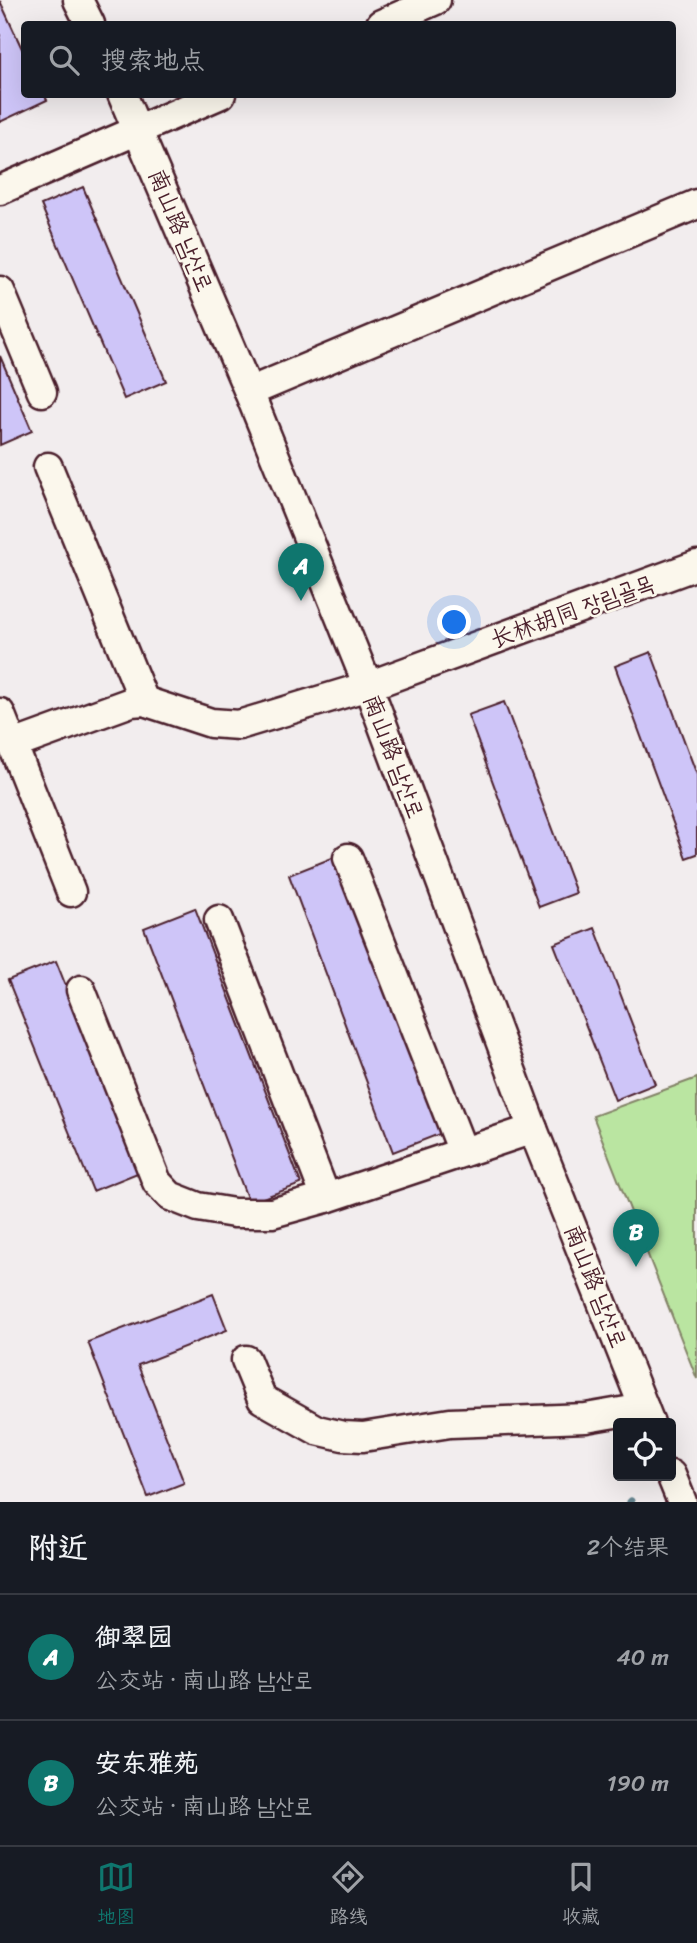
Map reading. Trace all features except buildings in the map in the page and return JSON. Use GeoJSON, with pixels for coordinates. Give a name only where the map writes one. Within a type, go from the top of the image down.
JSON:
{"type":"FeatureCollection","features":[{"type":"Feature","properties":{"kind":"street"},"geometry":{"type":"LineString","coordinates":[[78,0],[88,21]]}},
{"type":"Feature","properties":{"kind":"street"},"geometry":{"type":"LineString","coordinates":[[388,21],[436,0]]}},
{"type":"Feature","properties":{"kind":"street","name":"南山路 남산로"},"geometry":{"type":"LineString","coordinates":[[124,98],[249,392],[368,686],[533,1129],[647,1416]]}},
{"type":"Feature","properties":{"kind":"street"},"geometry":{"type":"LineString","coordinates":[[0,190],[212,98]]}},
{"type":"Feature","properties":{"kind":"street"},"geometry":{"type":"LineString","coordinates":[[249,392],[697,204]]}},
{"type":"Feature","properties":{"kind":"street"},"geometry":{"type":"LineString","coordinates":[[0,291],[42,392]]}},
{"type":"Feature","properties":{"kind":"street"},"geometry":{"type":"LineString","coordinates":[[13,745],[131,702],[144,701],[48,467]]}},
{"type":"Feature","properties":{"kind":"street","name":"长林胡同 장림골목"},"geometry":{"type":"LineString","coordinates":[[144,701],[211,723],[239,725],[368,686],[697,565]]}},
{"type":"Feature","properties":{"kind":"street"},"geometry":{"type":"LineString","coordinates":[[0,713],[71,892]]}},
{"type":"Feature","properties":{"kind":"street"},"geometry":{"type":"LineString","coordinates":[[348,858],[463,1152]]}},
{"type":"Feature","properties":{"kind":"street"},"geometry":{"type":"LineString","coordinates":[[219,920],[326,1198]]}},
{"type":"Feature","properties":{"kind":"street"},"geometry":{"type":"LineString","coordinates":[[81,990],[156,1182],[170,1196],[198,1207],[234,1213],[272,1213],[326,1198],[533,1129]]}},
{"type":"Feature","properties":{"kind":"street"},"geometry":{"type":"LineString","coordinates":[[246,1360],[262,1399],[317,1430],[343,1436],[363,1437],[450,1423],[647,1416]]}},
{"type":"Feature","properties":{"kind":"street"},"geometry":{"type":"LineString","coordinates":[[673,1481],[682,1502]]}},
{"type":"Feature","properties":{"kind":"green space"},"geometry":{"type":"Polygon","coordinates":[[[697,1078],[697,1379],[593,1116],[697,1078]]]}},
{"type":"Feature","properties":{"kind":"place","name":"御翠园"},"geometry":{"type":"Point","coordinates":[301,601]}},
{"type":"Feature","properties":{"kind":"place","name":"安东雅苑"},"geometry":{"type":"Point","coordinates":[636,1267]}}]}
